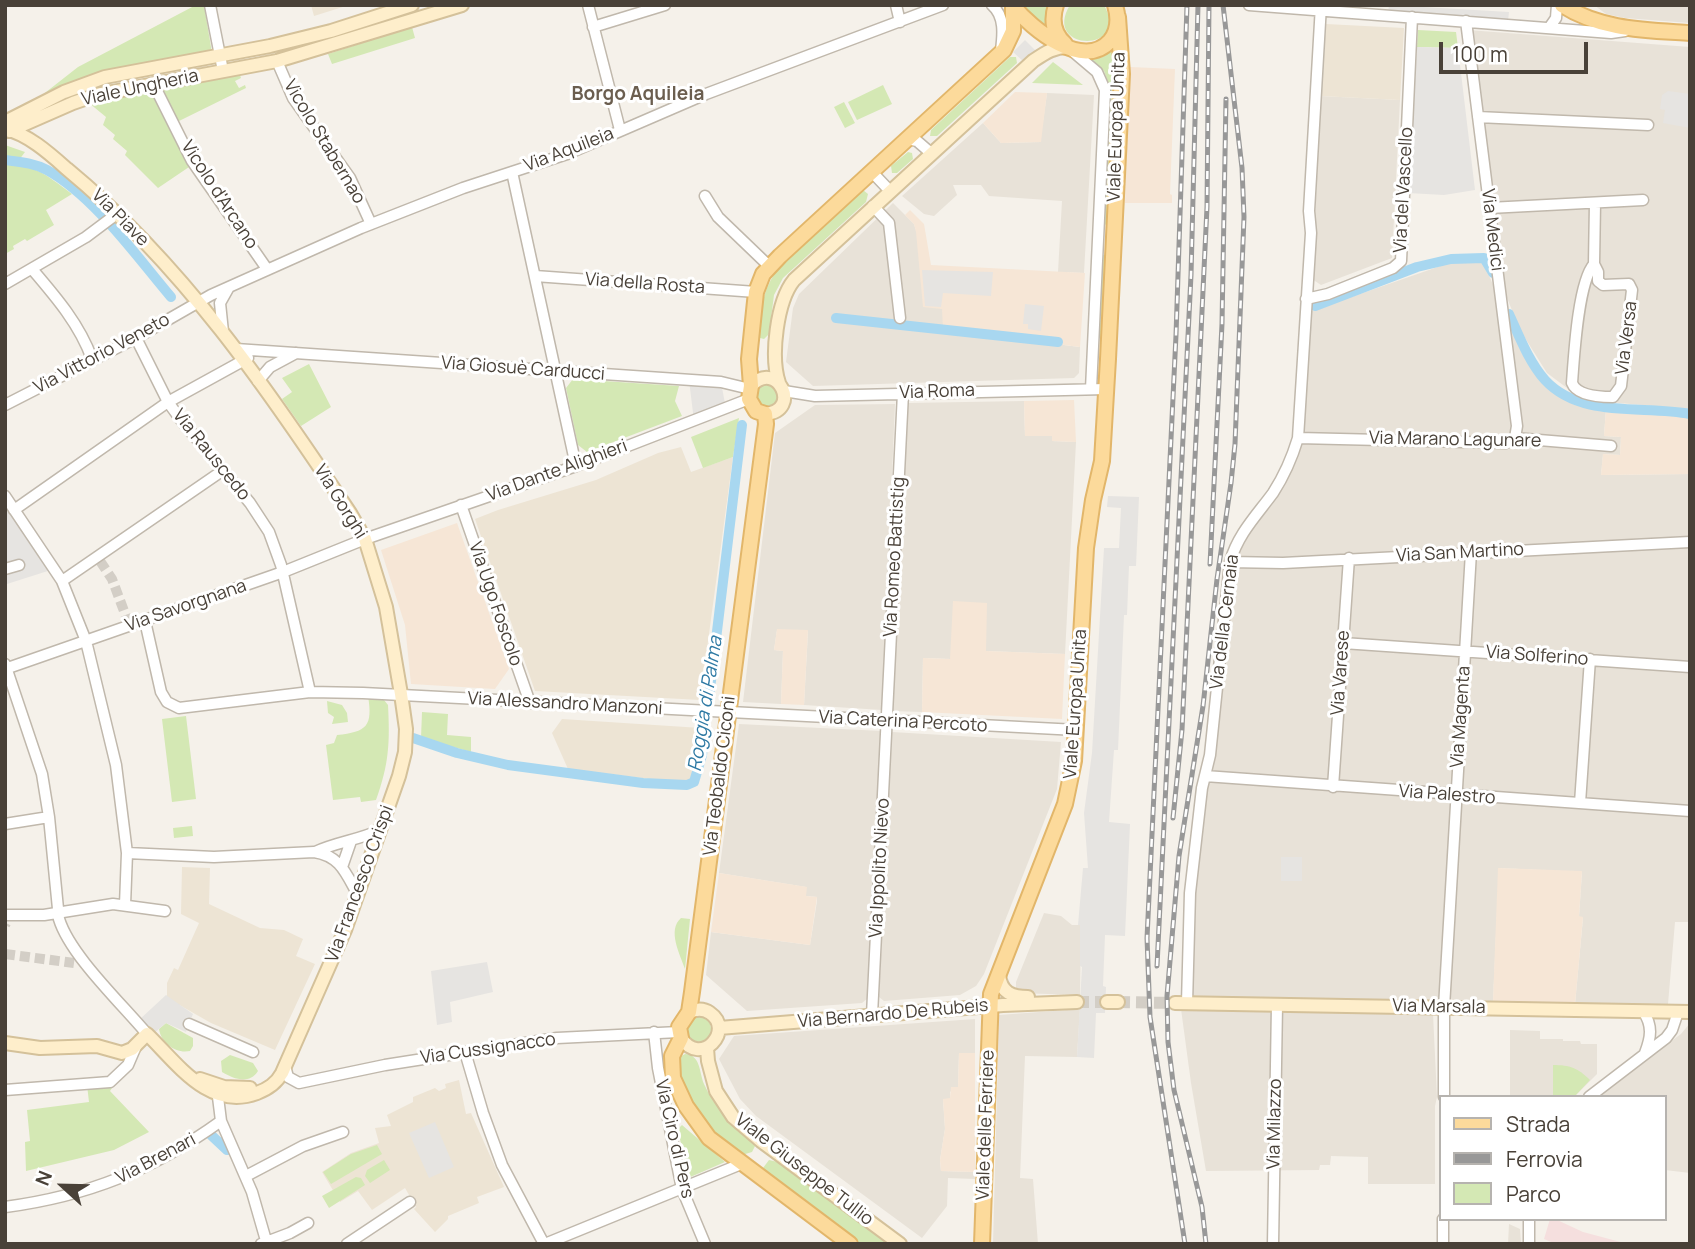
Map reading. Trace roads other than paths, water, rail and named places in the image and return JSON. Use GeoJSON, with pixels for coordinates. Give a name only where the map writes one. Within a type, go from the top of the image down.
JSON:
{"type":"FeatureCollection","features":[{"type":"Feature","properties":{"kind":"main road"},"geometry":{"type":"LineString","coordinates":[[1056,5],[1054,29],[1068,47]]}},
{"type":"Feature","properties":{"kind":"main road"},"geometry":{"type":"LineString","coordinates":[[1559,5],[1591,20],[1637,29],[1690,33]]}},
{"type":"Feature","properties":{"kind":"main road"},"geometry":{"type":"LineString","coordinates":[[1013,6],[1043,34],[1079,52],[1097,50],[1106,45],[1117,29],[1118,9]]}},
{"type":"Feature","properties":{"kind":"main road"},"geometry":{"type":"LineString","coordinates":[[765,414],[753,408],[748,367],[756,292],[763,274],[1000,53],[1010,41],[1013,31],[1013,6]]}},
{"type":"Feature","properties":{"kind":"main road","name":"Viale Europa Unita"},"geometry":{"type":"LineString","coordinates":[[989,1006],[991,994],[1065,804],[1072,777],[1077,730],[1086,548],[1102,461],[1098,389],[1108,345],[1122,74],[1118,9]]}},
{"type":"Feature","properties":{"kind":"main road","name":"Via Teobaldo Ciconi"},"geometry":{"type":"LineString","coordinates":[[689,1012],[722,713],[765,414]]}},
{"type":"Feature","properties":{"kind":"main road","name":"Viale delle Ferriere"},"geometry":{"type":"LineString","coordinates":[[982,1244],[989,1006]]}},
{"type":"Feature","properties":{"kind":"main road"},"geometry":{"type":"LineString","coordinates":[[680,1035],[681,1021],[689,1012]]}},
{"type":"Feature","properties":{"kind":"main road","name":"Viale Giuseppe Tullio"},"geometry":{"type":"LineString","coordinates":[[680,1035],[672,1056],[671,1070],[676,1087],[709,1138],[850,1244]]}},
{"type":"Feature","properties":{"kind":"street"},"geometry":{"type":"LineString","coordinates":[[210,5],[220,56]]}},
{"type":"Feature","properties":{"kind":"street","name":"Viale Ungheria"},"geometry":{"type":"LineString","coordinates":[[10,127],[96,95],[276,61],[462,5]]}},
{"type":"Feature","properties":{"kind":"street"},"geometry":{"type":"LineString","coordinates":[[588,5],[620,130]]}},
{"type":"Feature","properties":{"kind":"street"},"geometry":{"type":"LineString","coordinates":[[593,27],[665,5]]}},
{"type":"Feature","properties":{"kind":"street"},"geometry":{"type":"LineString","coordinates":[[896,5],[900,22]]}},
{"type":"Feature","properties":{"kind":"street","name":"Via Aquileia"},"geometry":{"type":"LineString","coordinates":[[198,302],[371,224],[463,188],[567,154],[706,94],[943,5]]}},
{"type":"Feature","properties":{"kind":"street"},"geometry":{"type":"LineString","coordinates":[[1249,5],[1354,9],[1412,17],[1611,33],[1637,29]]}},
{"type":"Feature","properties":{"kind":"street"},"geometry":{"type":"LineString","coordinates":[[1549,28],[1556,18],[1559,5]]}},
{"type":"Feature","properties":{"kind":"street","name":"Viale Ungheria"},"geometry":{"type":"LineString","coordinates":[[10,127],[64,92],[105,77],[220,56],[331,31],[410,6],[412,21]]}},
{"type":"Feature","properties":{"kind":"street"},"geometry":{"type":"LineString","coordinates":[[1000,53],[1002,20],[995,7],[1013,6]]}},
{"type":"Feature","properties":{"kind":"street","name":"Via della Cernaia"},"geometry":{"type":"LineString","coordinates":[[1181,1003],[1190,893],[1199,813],[1210,755],[1230,562],[1244,528],[1273,492],[1286,469],[1298,438],[1311,233],[1309,211],[1323,7]]}},
{"type":"Feature","properties":{"kind":"street","name":"Via del Vascello"},"geometry":{"type":"LineString","coordinates":[[1306,299],[1328,294],[1393,268],[1401,261],[1412,17]]}},
{"type":"Feature","properties":{"kind":"street","name":"Via Medici"},"geometry":{"type":"LineString","coordinates":[[1466,21],[1517,426],[1515,438]]}},
{"type":"Feature","properties":{"kind":"street"},"geometry":{"type":"LineString","coordinates":[[765,414],[771,414],[781,407],[785,397],[775,371],[774,354],[786,291],[799,274],[1033,61],[1058,47],[1068,47]]}},
{"type":"Feature","properties":{"kind":"street","name":"Viale Europa Unita"},"geometry":{"type":"LineString","coordinates":[[1068,47],[1097,72],[1105,90],[1092,345],[1098,389]]}},
{"type":"Feature","properties":{"kind":"street","name":"Viale Ungheria"},"geometry":{"type":"LineString","coordinates":[[220,56],[223,71]]}},
{"type":"Feature","properties":{"kind":"street","name":"Vicolo Stabernao"},"geometry":{"type":"LineString","coordinates":[[276,61],[293,98],[350,178],[371,224]]}},
{"type":"Feature","properties":{"kind":"street","name":"Vicolo d'Arcano"},"geometry":{"type":"LineString","coordinates":[[153,83],[192,161],[267,269]]}},
{"type":"Feature","properties":{"kind":"street"},"geometry":{"type":"LineString","coordinates":[[33,142],[32,130],[41,117]]}},
{"type":"Feature","properties":{"kind":"street"},"geometry":{"type":"LineString","coordinates":[[1478,117],[1648,125]]}},
{"type":"Feature","properties":{"kind":"street"},"geometry":{"type":"LineString","coordinates":[[10,127],[33,142]]}},
{"type":"Feature","properties":{"kind":"street","name":"Via Piave"},"geometry":{"type":"LineString","coordinates":[[10,127],[33,142],[114,216],[198,302]]}},
{"type":"Feature","properties":{"kind":"street"},"geometry":{"type":"LineString","coordinates":[[907,139],[918,141],[932,154]]}},
{"type":"Feature","properties":{"kind":"street"},"geometry":{"type":"LineString","coordinates":[[871,171],[890,191]]}},
{"type":"Feature","properties":{"kind":"street"},"geometry":{"type":"LineString","coordinates":[[512,172],[576,466]]}},
{"type":"Feature","properties":{"kind":"street"},"geometry":{"type":"LineString","coordinates":[[705,196],[718,217],[769,266]]}},
{"type":"Feature","properties":{"kind":"street"},"geometry":{"type":"LineString","coordinates":[[1489,208],[1643,200]]}},
{"type":"Feature","properties":{"kind":"street","name":"Via Versa"},"geometry":{"type":"LineString","coordinates":[[1594,264],[1587,274],[1583,290],[1572,383],[1579,392],[1613,397],[1621,386],[1632,290],[1629,284],[1625,283],[1601,284],[1594,264],[1595,203]]}},
{"type":"Feature","properties":{"kind":"street"},"geometry":{"type":"LineString","coordinates":[[873,206],[889,223],[900,318]]}},
{"type":"Feature","properties":{"kind":"street"},"geometry":{"type":"LineString","coordinates":[[5,284],[114,216]]}},
{"type":"Feature","properties":{"kind":"street"},"geometry":{"type":"LineString","coordinates":[[1097,242],[1113,243]]}},
{"type":"Feature","properties":{"kind":"street"},"geometry":{"type":"LineString","coordinates":[[32,269],[85,340],[92,359]]}},
{"type":"Feature","properties":{"kind":"street","name":"Via della Rosta"},"geometry":{"type":"LineString","coordinates":[[535,276],[756,292]]}},
{"type":"Feature","properties":{"kind":"street"},"geometry":{"type":"LineString","coordinates":[[223,334],[220,303],[230,286]]}},
{"type":"Feature","properties":{"kind":"street","name":"Via Gorghi"},"geometry":{"type":"LineString","coordinates":[[198,302],[236,349],[321,469],[365,539],[386,607],[401,694]]}},
{"type":"Feature","properties":{"kind":"street","name":"Via Vittorio Veneto"},"geometry":{"type":"LineString","coordinates":[[5,405],[136,338],[198,302]]}},
{"type":"Feature","properties":{"kind":"street","name":"Via Rauscedo"},"geometry":{"type":"LineString","coordinates":[[136,338],[168,402],[261,517],[269,532],[282,572],[310,692]]}},
{"type":"Feature","properties":{"kind":"street"},"geometry":{"type":"LineString","coordinates":[[1092,345],[1100,350],[1108,345]]}},
{"type":"Feature","properties":{"kind":"street","name":"Via Giosuè Carducci"},"geometry":{"type":"LineString","coordinates":[[236,349],[712,381],[733,384],[750,392]]}},
{"type":"Feature","properties":{"kind":"street"},"geometry":{"type":"LineString","coordinates":[[14,510],[168,402],[261,351]]}},
{"type":"Feature","properties":{"kind":"street"},"geometry":{"type":"LineString","coordinates":[[258,381],[270,367],[296,353]]}},
{"type":"Feature","properties":{"kind":"street"},"geometry":{"type":"LineString","coordinates":[[750,392],[755,382],[767,378],[781,387]]}},
{"type":"Feature","properties":{"kind":"street","name":"Via Roma"},"geometry":{"type":"LineString","coordinates":[[781,387],[815,396],[1098,389]]}},
{"type":"Feature","properties":{"kind":"street","name":"Via Dante Alighieri"},"geometry":{"type":"LineString","coordinates":[[365,539],[576,466],[750,392]]}},
{"type":"Feature","properties":{"kind":"street","name":"Via Romeo Battistig"},"geometry":{"type":"LineString","coordinates":[[887,722],[903,393]]}},
{"type":"Feature","properties":{"kind":"street","name":"Via Marano Lagunare"},"geometry":{"type":"LineString","coordinates":[[1298,438],[1507,443],[1515,438],[1611,446]]}},
{"type":"Feature","properties":{"kind":"street"},"geometry":{"type":"LineString","coordinates":[[62,581],[98,559],[222,471]]}},
{"type":"Feature","properties":{"kind":"street"},"geometry":{"type":"LineString","coordinates":[[5,496],[62,581],[86,641],[110,732],[127,853],[125,905]]}},
{"type":"Feature","properties":{"kind":"street","name":"Via Ugo Foscolo"},"geometry":{"type":"LineString","coordinates":[[461,505],[530,702]]}},
{"type":"Feature","properties":{"kind":"street","name":"Via Savorgnana"},"geometry":{"type":"LineString","coordinates":[[6,667],[86,641],[129,623],[145,621],[365,539]]}},
{"type":"Feature","properties":{"kind":"street","name":"Via San Martino"},"geometry":{"type":"LineString","coordinates":[[1230,562],[1283,563],[1690,542]]}},
{"type":"Feature","properties":{"kind":"street","name":"Via Magenta"},"geometry":{"type":"LineString","coordinates":[[1444,1095],[1444,1007],[1471,552]]}},
{"type":"Feature","properties":{"kind":"street","name":"Via Varese"},"geometry":{"type":"LineString","coordinates":[[1333,787],[1349,558]]}},
{"type":"Feature","properties":{"kind":"street"},"geometry":{"type":"LineString","coordinates":[[5,569],[19,565]]}},
{"type":"Feature","properties":{"kind":"street","name":"Via Alessandro Manzoni"},"geometry":{"type":"LineString","coordinates":[[145,621],[160,692],[167,702],[179,708],[310,692],[401,694],[722,713]]}},
{"type":"Feature","properties":{"kind":"street","name":"Via Solferino"},"geometry":{"type":"LineString","coordinates":[[1343,643],[1690,667]]}},
{"type":"Feature","properties":{"kind":"street"},"geometry":{"type":"LineString","coordinates":[[1580,803],[1590,659]]}},
{"type":"Feature","properties":{"kind":"street"},"geometry":{"type":"LineString","coordinates":[[6,667],[42,774],[58,913],[62,929],[76,951],[142,1039],[187,1073],[216,1090],[235,1097],[265,1090],[276,1082],[285,1066]]}},
{"type":"Feature","properties":{"kind":"street","name":"Via Francesco Crispi"},"geometry":{"type":"LineString","coordinates":[[285,1066],[358,895],[405,752],[406,729],[401,694]]}},
{"type":"Feature","properties":{"kind":"street","name":"Via Caterina Percoto"},"geometry":{"type":"LineString","coordinates":[[722,713],[1077,730]]}},
{"type":"Feature","properties":{"kind":"street","name":"Via Ippolito Nievo"},"geometry":{"type":"LineString","coordinates":[[872,1015],[887,722]]}},
{"type":"Feature","properties":{"kind":"street","name":"Via Palestro"},"geometry":{"type":"LineString","coordinates":[[1205,776],[1690,811]]}},
{"type":"Feature","properties":{"kind":"street"},"geometry":{"type":"LineString","coordinates":[[5,824],[49,817]]}},
{"type":"Feature","properties":{"kind":"street"},"geometry":{"type":"LineString","coordinates":[[127,853],[214,857],[314,852],[380,830]]}},
{"type":"Feature","properties":{"kind":"street"},"geometry":{"type":"LineString","coordinates":[[340,864],[351,841]]}},
{"type":"Feature","properties":{"kind":"street"},"geometry":{"type":"LineString","coordinates":[[337,844],[340,864]]}},
{"type":"Feature","properties":{"kind":"street"},"geometry":{"type":"LineString","coordinates":[[314,852],[330,856],[340,864],[358,895]]}},
{"type":"Feature","properties":{"kind":"street"},"geometry":{"type":"LineString","coordinates":[[5,915],[44,915],[113,904],[165,911]]}},
{"type":"Feature","properties":{"kind":"street","name":"Via Bernardo De Rubeis"},"geometry":{"type":"LineString","coordinates":[[719,1028],[989,1006],[1072,1002],[1013,996],[1002,987],[999,975]]}},
{"type":"Feature","properties":{"kind":"street","name":"Via Marsala"},"geometry":{"type":"LineString","coordinates":[[1181,1003],[1684,1012]]}},
{"type":"Feature","properties":{"kind":"street","name":"Via Milazzo"},"geometry":{"type":"LineString","coordinates":[[1273,1244],[1277,1005]]}},
{"type":"Feature","properties":{"kind":"street"},"geometry":{"type":"LineString","coordinates":[[680,1035],[691,1048],[707,1048],[716,1040],[719,1028],[715,1018],[698,1009],[689,1012]]}},
{"type":"Feature","properties":{"kind":"street"},"geometry":{"type":"LineString","coordinates":[[1643,1011],[1651,1028],[1645,1054]]}},
{"type":"Feature","properties":{"kind":"street"},"geometry":{"type":"LineString","coordinates":[[1591,1095],[1658,1044],[1684,1012]]}},
{"type":"Feature","properties":{"kind":"street"},"geometry":{"type":"LineString","coordinates":[[189,1024],[254,1052]]}},
{"type":"Feature","properties":{"kind":"street","name":"Via Cussignacco"},"geometry":{"type":"LineString","coordinates":[[265,1090],[465,1052],[556,1038],[653,1032],[680,1035]]}},
{"type":"Feature","properties":{"kind":"street","name":"Via Ciro di Pers"},"geometry":{"type":"LineString","coordinates":[[653,1032],[682,1189],[705,1244]]}},
{"type":"Feature","properties":{"kind":"street"},"geometry":{"type":"LineString","coordinates":[[5,1043],[40,1048],[97,1046],[122,1053],[142,1039]]}},
{"type":"Feature","properties":{"kind":"street"},"geometry":{"type":"LineString","coordinates":[[5,1090],[110,1082],[128,1065],[142,1039]]}},
{"type":"Feature","properties":{"kind":"street","name":"Viale Giuseppe Tullio"},"geometry":{"type":"LineString","coordinates":[[707,1048],[716,1091],[733,1117],[761,1141],[900,1244]]}},
{"type":"Feature","properties":{"kind":"street"},"geometry":{"type":"LineString","coordinates":[[465,1052],[497,1153],[544,1244],[741,1164]]}},
{"type":"Feature","properties":{"kind":"street"},"geometry":{"type":"LineString","coordinates":[[285,1066],[288,1077],[299,1083]]}},
{"type":"Feature","properties":{"kind":"street"},"geometry":{"type":"LineString","coordinates":[[216,1090],[252,1088],[269,1081],[285,1066]]}},
{"type":"Feature","properties":{"kind":"street"},"geometry":{"type":"LineString","coordinates":[[216,1090],[220,1117],[246,1176],[265,1243],[308,1223]]}},
{"type":"Feature","properties":{"kind":"street","name":"Via Brenari"},"geometry":{"type":"LineString","coordinates":[[5,1208],[85,1191],[129,1175],[180,1148],[220,1117],[225,1104],[235,1097]]}},
{"type":"Feature","properties":{"kind":"street"},"geometry":{"type":"LineString","coordinates":[[246,1176],[303,1146],[344,1132]]}},
{"type":"Feature","properties":{"kind":"street"},"geometry":{"type":"LineString","coordinates":[[347,1244],[410,1202]]}},
{"type":"Feature","properties":{"kind":"street"},"geometry":{"type":"LineString","coordinates":[[1443,1221],[1443,1244]]}},
{"type":"Feature","properties":{"kind":"street"},"geometry":{"type":"LineString","coordinates":[[1529,1221],[1529,1244]]}},
{"type":"Feature","properties":{"kind":"waterway","name":"Roggia di Palma"},"geometry":{"type":"LineString","coordinates":[[5,160],[27,163],[47,170],[81,195],[114,228],[171,297]]}},
{"type":"Feature","properties":{"kind":"waterway","name":"Roggia di Palma"},"geometry":{"type":"LineString","coordinates":[[1315,306],[1417,267],[1451,259],[1484,258],[1493,273]]}},
{"type":"Feature","properties":{"kind":"waterway","name":"Roggia di Palma"},"geometry":{"type":"LineString","coordinates":[[1509,314],[1534,365],[1545,380],[1576,401],[1594,406],[1690,414]]}},
{"type":"Feature","properties":{"kind":"waterway","name":"Roggia di Palma"},"geometry":{"type":"LineString","coordinates":[[836,318],[1058,342]]}},
{"type":"Feature","properties":{"kind":"waterway","name":"Roggia di Palma"},"geometry":{"type":"LineString","coordinates":[[413,738],[457,753],[508,765],[643,783],[687,785],[694,782],[702,755],[742,425]]}},
{"type":"Feature","properties":{"kind":"waterway"},"geometry":{"type":"LineString","coordinates":[[211,1135],[227,1150]]}},
{"type":"Feature","properties":{"kind":"tunnel"},"geometry":{"type":"LineString","coordinates":[[100,561],[112,579],[127,619]]}},
{"type":"Feature","properties":{"kind":"tunnel"},"geometry":{"type":"LineString","coordinates":[[5,954],[74,963]]}},
{"type":"Feature","properties":{"kind":"tunnel"},"geometry":{"type":"LineString","coordinates":[[1077,1002],[1107,1002]]}},
{"type":"Feature","properties":{"kind":"tunnel"},"geometry":{"type":"LineString","coordinates":[[1118,1002],[1175,1003]]}},
{"type":"Feature","properties":{"kind":"railway"},"geometry":{"type":"LineString","coordinates":[[1185,1244],[1150,1017],[1147,938],[1176,335],[1187,5]]}},
{"type":"Feature","properties":{"kind":"railway"},"geometry":{"type":"LineString","coordinates":[[1157,966],[1191,275],[1198,5]]}},
{"type":"Feature","properties":{"kind":"railway"},"geometry":{"type":"LineString","coordinates":[[1173,818],[1182,730],[1207,207],[1209,5]]}},
{"type":"Feature","properties":{"kind":"railway"},"geometry":{"type":"LineString","coordinates":[[1206,1244],[1202,1207],[1174,1090],[1168,1042],[1167,996],[1179,856],[1203,706],[1235,444],[1244,217],[1242,168],[1223,5]]}},
{"type":"Feature","properties":{"kind":"railway"},"geometry":{"type":"LineString","coordinates":[[1210,564],[1222,324],[1226,99]]}},
{"type":"Feature","properties":{"kind":"district","name":"Borgo Aquileia"},"geometry":{"type":"Point","coordinates":[638,95]}}]}
